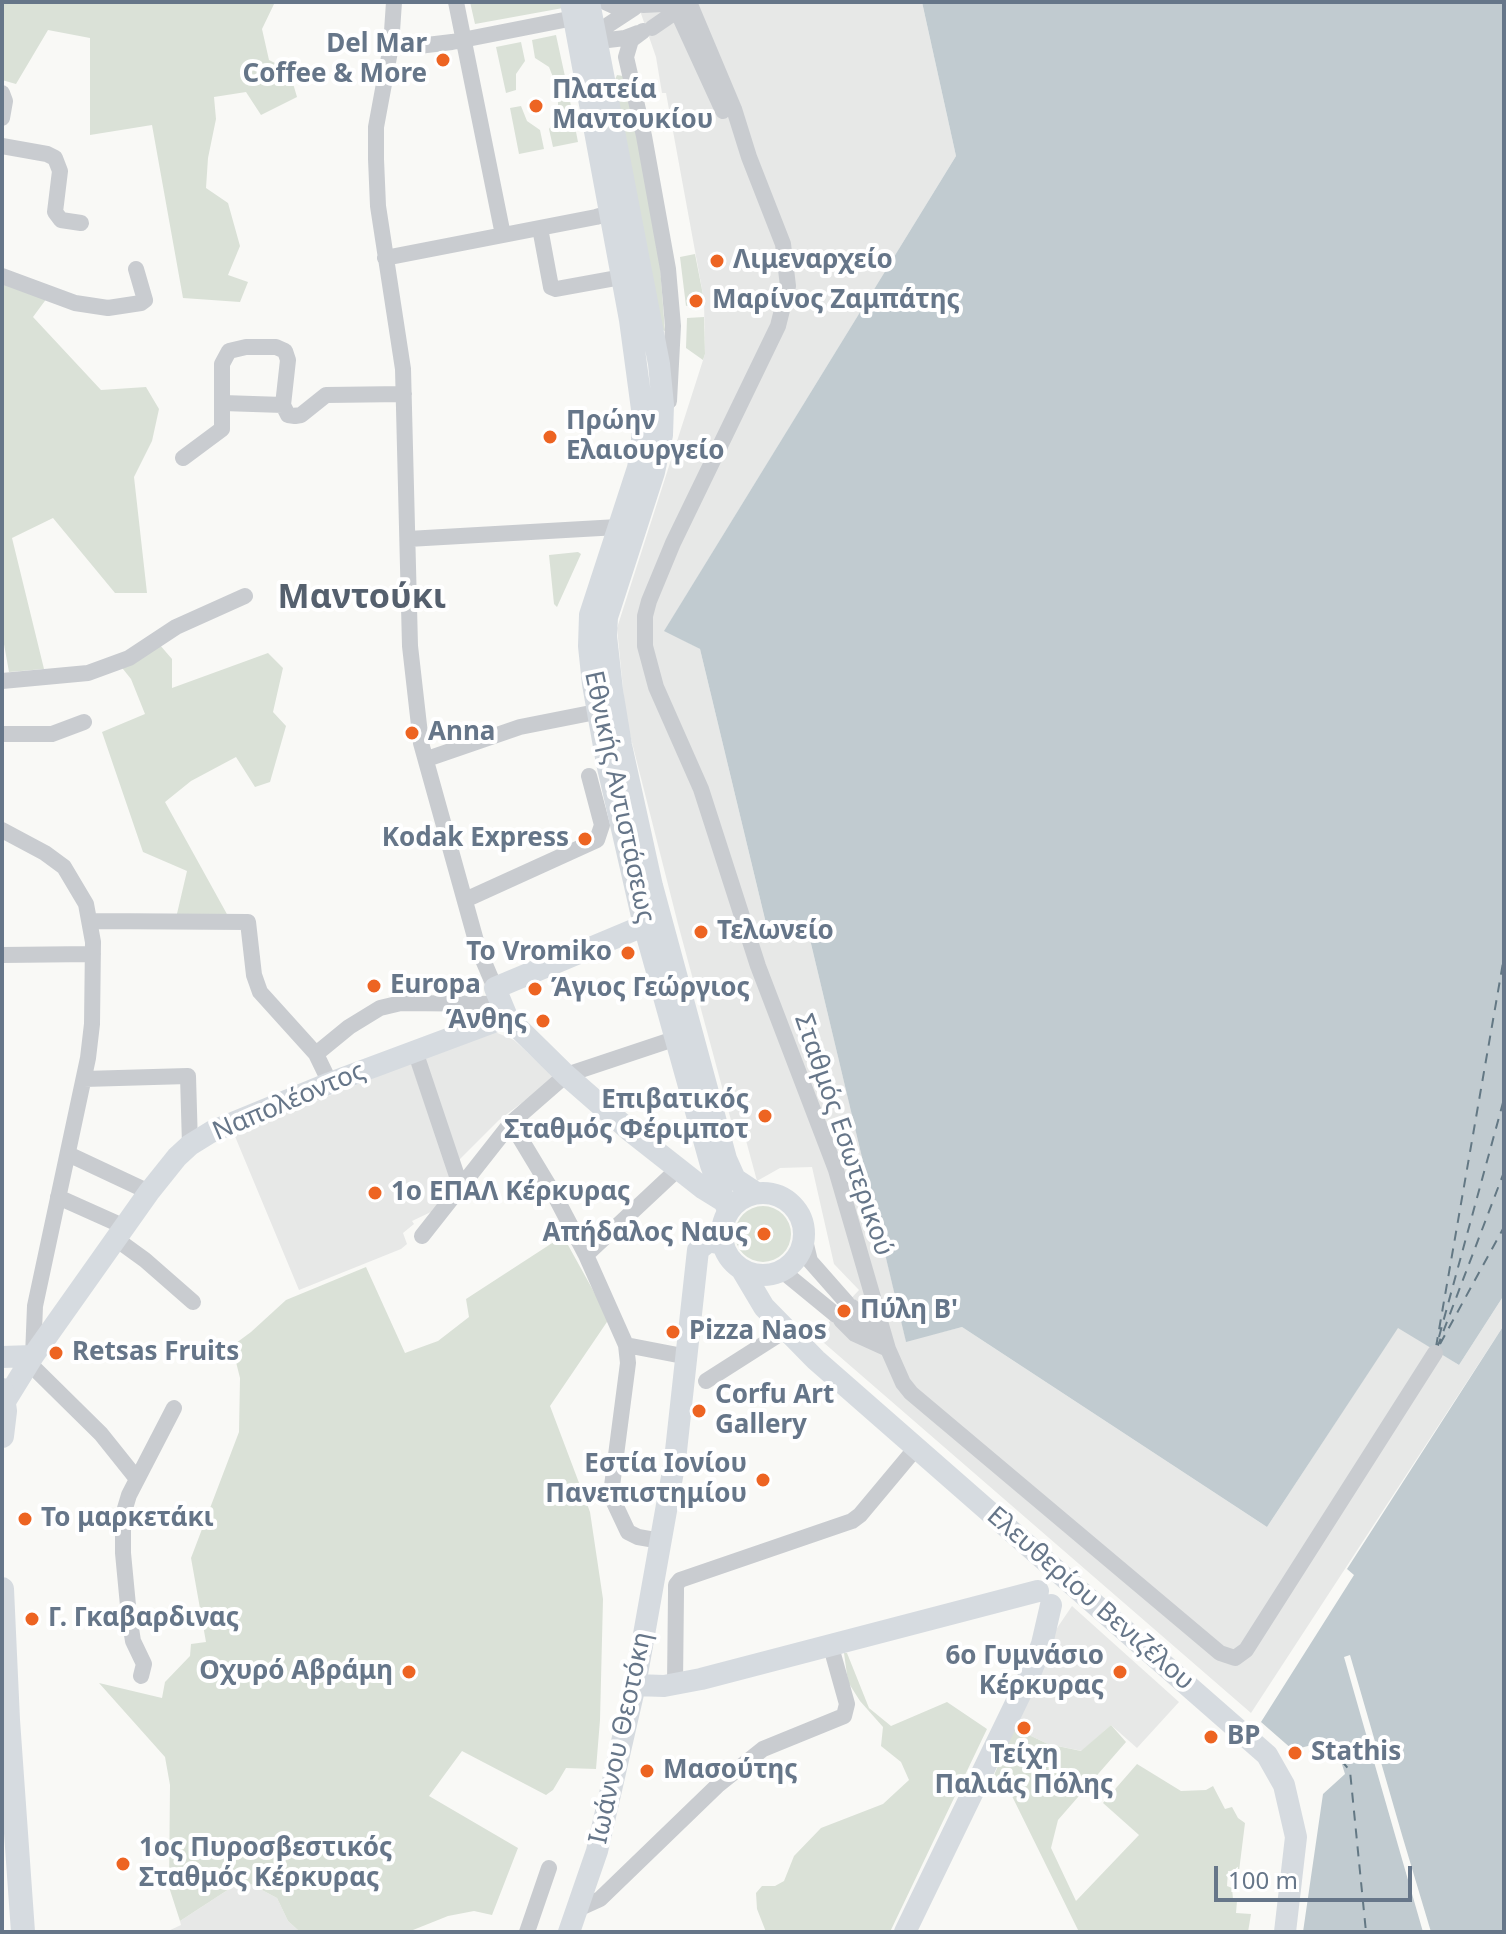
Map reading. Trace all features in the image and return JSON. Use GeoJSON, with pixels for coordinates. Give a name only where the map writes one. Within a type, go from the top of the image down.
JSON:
{"type":"FeatureCollection","features":[{"type":"Feature","properties":{"kind":"main road","name":"Εθνικής Αντιστάσεως"},"geometry":{"type":"LineString","coordinates":[[578,11],[625,187],[659,364],[663,419],[654,472],[619,542],[593,603],[589,624],[589,646],[606,710],[619,819],[684,1036],[730,1169],[735,1179],[756,1193],[772,1194],[789,1202],[800,1217],[804,1236]]}},
{"type":"Feature","properties":{"kind":"main road","name":"Εθνικής Αντιστάσεως"},"geometry":{"type":"LineString","coordinates":[[588,45],[610,213],[637,361],[642,435],[638,468],[619,542]]}},
{"type":"Feature","properties":{"kind":"main road","name":"Ναπολέοντος"},"geometry":{"type":"LineString","coordinates":[[3,1397],[149,1192],[190,1145],[211,1132],[415,1051],[652,922]]}},
{"type":"Feature","properties":{"kind":"main road"},"geometry":{"type":"LineString","coordinates":[[501,1003],[566,1075],[726,1206]]}},
{"type":"Feature","properties":{"kind":"main road","name":"Εθνικής Αντιστάσεως"},"geometry":{"type":"LineString","coordinates":[[684,1036],[711,1165],[726,1206]]}},
{"type":"Feature","properties":{"kind":"main road"},"geometry":{"type":"LineString","coordinates":[[726,1206],[756,1193]]}},
{"type":"Feature","properties":{"kind":"main road"},"geometry":{"type":"LineString","coordinates":[[726,1206],[722,1244],[732,1262],[742,1270],[758,1275],[771,1275],[789,1268]]}},
{"type":"Feature","properties":{"kind":"main road"},"geometry":{"type":"LineString","coordinates":[[782,1325],[774,1297],[800,1253],[804,1236]]}},
{"type":"Feature","properties":{"kind":"main road","name":"Ιωάννου Θεοτόκη"},"geometry":{"type":"LineString","coordinates":[[569,1932],[597,1851],[635,1685],[675,1460],[698,1250],[709,1241],[722,1244]]}},
{"type":"Feature","properties":{"kind":"main road","name":"Ελευθερίου Βενιζέλου"},"geometry":{"type":"LineString","coordinates":[[742,1270],[759,1300],[816,1360],[1251,1738],[1277,1769],[1292,1809],[1296,1837],[1285,1932]]}},
{"type":"Feature","properties":{"kind":"main road"},"geometry":{"type":"LineString","coordinates":[[2,1357],[31,1360]]}},
{"type":"Feature","properties":{"kind":"main road"},"geometry":{"type":"LineString","coordinates":[[2,1436],[3,1397]]}},
{"type":"Feature","properties":{"kind":"main road"},"geometry":{"type":"LineString","coordinates":[[905,1932],[1042,1644],[1044,1598],[1038,1583],[1051,1566]]}},
{"type":"Feature","properties":{"kind":"main road"},"geometry":{"type":"LineString","coordinates":[[2,1589],[5,1721],[23,1932]]}},
{"type":"Feature","properties":{"kind":"main road"},"geometry":{"type":"LineString","coordinates":[[635,1685],[675,1684],[1044,1598],[1063,1604],[1078,1589]]}},
{"type":"Feature","properties":{"kind":"street"},"geometry":{"type":"LineString","coordinates":[[316,1054],[359,1020],[392,1004],[501,1003],[478,948],[421,743],[410,646],[403,369],[378,206],[376,127],[391,46],[394,2]]}},
{"type":"Feature","properties":{"kind":"street"},"geometry":{"type":"LineString","coordinates":[[456,2],[503,235]]}},
{"type":"Feature","properties":{"kind":"street"},"geometry":{"type":"LineString","coordinates":[[605,2],[618,8],[680,4]]}},
{"type":"Feature","properties":{"kind":"street"},"geometry":{"type":"LineString","coordinates":[[663,419],[669,403],[672,377],[672,303],[654,184],[626,57],[631,40],[680,4]]}},
{"type":"Feature","properties":{"kind":"street"},"geometry":{"type":"LineString","coordinates":[[680,4],[687,37],[749,157]]}},
{"type":"Feature","properties":{"kind":"street"},"geometry":{"type":"LineString","coordinates":[[680,4],[734,109],[749,157]]}},
{"type":"Feature","properties":{"kind":"street"},"geometry":{"type":"LineString","coordinates":[[588,45],[641,5]]}},
{"type":"Feature","properties":{"kind":"street"},"geometry":{"type":"LineString","coordinates":[[391,46],[410,47],[463,40],[578,11]]}},
{"type":"Feature","properties":{"kind":"street"},"geometry":{"type":"LineString","coordinates":[[588,45],[644,31],[672,29],[687,37]]}},
{"type":"Feature","properties":{"kind":"street"},"geometry":{"type":"LineString","coordinates":[[2,93],[5,109],[2,118]]}},
{"type":"Feature","properties":{"kind":"street"},"geometry":{"type":"LineString","coordinates":[[2,146],[55,158],[60,171],[55,212],[61,220],[81,223]]}},
{"type":"Feature","properties":{"kind":"street","name":"Σταθμός Εσωτερικού"},"geometry":{"type":"LineString","coordinates":[[749,157],[786,258],[788,274],[784,309],[662,568],[645,616],[645,646],[656,687],[701,789],[758,966],[836,1170],[896,1370],[911,1393],[1229,1658],[1239,1656],[1246,1650],[1435,1353]]}},
{"type":"Feature","properties":{"kind":"street"},"geometry":{"type":"LineString","coordinates":[[385,258],[610,213],[625,187]]}},
{"type":"Feature","properties":{"kind":"street"},"geometry":{"type":"LineString","coordinates":[[540,228],[551,287],[556,289],[622,277]]}},
{"type":"Feature","properties":{"kind":"street"},"geometry":{"type":"LineString","coordinates":[[2,276],[75,303],[108,308],[145,300],[136,269]]}},
{"type":"Feature","properties":{"kind":"street"},"geometry":{"type":"LineString","coordinates":[[183,458],[222,429],[222,364],[224,355],[229,351],[246,347],[276,347],[285,351],[288,360],[283,405],[288,415],[301,415],[326,395],[404,394]]}},
{"type":"Feature","properties":{"kind":"street"},"geometry":{"type":"LineString","coordinates":[[223,403],[283,405]]}},
{"type":"Feature","properties":{"kind":"street"},"geometry":{"type":"LineString","coordinates":[[408,539],[619,542]]}},
{"type":"Feature","properties":{"kind":"street"},"geometry":{"type":"LineString","coordinates":[[2,681],[88,673],[129,658],[176,627],[245,596]]}},
{"type":"Feature","properties":{"kind":"street"},"geometry":{"type":"LineString","coordinates":[[427,759],[520,727],[606,710]]}},
{"type":"Feature","properties":{"kind":"street"},"geometry":{"type":"LineString","coordinates":[[2,734],[52,734],[84,722]]}},
{"type":"Feature","properties":{"kind":"street"},"geometry":{"type":"LineString","coordinates":[[465,900],[591,845],[619,819],[589,776]]}},
{"type":"Feature","properties":{"kind":"street"},"geometry":{"type":"LineString","coordinates":[[2,830],[64,867],[82,895],[91,921],[93,954],[92,1024],[84,1079],[35,1306],[31,1360],[101,1434],[137,1479]]}},
{"type":"Feature","properties":{"kind":"street"},"geometry":{"type":"LineString","coordinates":[[91,921],[248,922],[254,975],[260,992],[316,1054],[330,1083]]}},
{"type":"Feature","properties":{"kind":"street"},"geometry":{"type":"LineString","coordinates":[[2,955],[93,954]]}},
{"type":"Feature","properties":{"kind":"street"},"geometry":{"type":"LineString","coordinates":[[422,1236],[511,1123],[566,1075],[684,1036]]}},
{"type":"Feature","properties":{"kind":"street"},"geometry":{"type":"LineString","coordinates":[[415,1051],[460,1185]]}},
{"type":"Feature","properties":{"kind":"street"},"geometry":{"type":"LineString","coordinates":[[84,1079],[188,1076],[190,1145]]}},
{"type":"Feature","properties":{"kind":"street"},"geometry":{"type":"LineString","coordinates":[[511,1123],[547,1181],[586,1255],[626,1345],[628,1363],[612,1498],[632,1536],[661,1541]]}},
{"type":"Feature","properties":{"kind":"street"},"geometry":{"type":"LineString","coordinates":[[68,1154],[149,1192]]}},
{"type":"Feature","properties":{"kind":"street"},"geometry":{"type":"LineString","coordinates":[[586,1255],[678,1169]]}},
{"type":"Feature","properties":{"kind":"street"},"geometry":{"type":"LineString","coordinates":[[58,1197],[120,1233],[145,1260],[193,1302]]}},
{"type":"Feature","properties":{"kind":"street"},"geometry":{"type":"LineString","coordinates":[[804,1236],[810,1261],[844,1311],[855,1334],[888,1349]]}},
{"type":"Feature","properties":{"kind":"street"},"geometry":{"type":"LineString","coordinates":[[789,1268],[844,1311]]}},
{"type":"Feature","properties":{"kind":"street"},"geometry":{"type":"LineString","coordinates":[[706,1381],[782,1325]]}},
{"type":"Feature","properties":{"kind":"street"},"geometry":{"type":"LineString","coordinates":[[626,1345],[688,1357]]}},
{"type":"Feature","properties":{"kind":"street"},"geometry":{"type":"LineString","coordinates":[[141,1676],[144,1664],[131,1632],[123,1553],[123,1515],[129,1495],[174,1408]]}},
{"type":"Feature","properties":{"kind":"street"},"geometry":{"type":"LineString","coordinates":[[675,1684],[676,1593],[680,1580],[852,1521],[916,1448]]}},
{"type":"Feature","properties":{"kind":"street"},"geometry":{"type":"LineString","coordinates":[[578,1909],[600,1899],[718,1785],[763,1749],[844,1716],[847,1704],[831,1647]]}},
{"type":"Feature","properties":{"kind":"street"},"geometry":{"type":"LineString","coordinates":[[527,1932],[549,1868]]}},
{"type":"Feature","properties":{"kind":"shaded area"},"geometry":{"type":"Polygon","coordinates":[[[2,2],[275,2],[262,29],[269,60],[289,70],[297,97],[261,115],[246,92],[214,97],[216,119],[206,188],[228,203],[240,246],[228,275],[248,282],[240,302],[183,298],[152,125],[90,135],[90,38],[48,30],[16,84],[2,80],[2,2]]]}},
{"type":"Feature","properties":{"kind":"shaded area"},"geometry":{"type":"Polygon","coordinates":[[[470,2],[562,2],[563,8],[475,24],[470,2]]]}},
{"type":"Feature","properties":{"kind":"shaded area"},"geometry":{"type":"Polygon","coordinates":[[[637,2],[922,2],[956,156],[665,630],[700,649],[770,940],[808,931],[906,1341],[962,1327],[1267,1527],[1398,1327],[1459,1365],[1504,1295],[1504,1325],[1251,1713],[816,1336],[859,1290],[834,1264],[812,1167],[780,1168],[757,1181],[741,1122],[732,1124],[626,719],[617,628],[705,354],[704,300],[666,93],[662,93],[656,57],[637,2]]]}},
{"type":"Feature","properties":{"kind":"shaded area"},"geometry":{"type":"Polygon","coordinates":[[[922,2],[1504,2],[1504,1295],[1459,1365],[1398,1328],[1267,1527],[962,1327],[906,1342],[808,931],[770,940],[700,649],[664,631],[956,156],[922,2]]]}},
{"type":"Feature","properties":{"kind":"shaded area"},"geometry":{"type":"Polygon","coordinates":[[[556,35],[566,81],[555,82],[549,67],[535,58],[532,40],[556,35]]]}},
{"type":"Feature","properties":{"kind":"shaded area"},"geometry":{"type":"Polygon","coordinates":[[[521,42],[525,61],[516,74],[516,90],[506,93],[496,47],[521,42]]]}},
{"type":"Feature","properties":{"kind":"shaded area"},"geometry":{"type":"Polygon","coordinates":[[[617,75],[627,81],[660,266],[665,331],[660,329],[613,84],[617,75]]]}},
{"type":"Feature","properties":{"kind":"shaded area"},"geometry":{"type":"Polygon","coordinates":[[[569,96],[578,142],[553,147],[549,129],[558,115],[558,99],[569,96]]]}},
{"type":"Feature","properties":{"kind":"shaded area"},"geometry":{"type":"Polygon","coordinates":[[[521,106],[527,121],[540,130],[544,149],[519,154],[510,108],[521,106]]]}},
{"type":"Feature","properties":{"kind":"shaded area"},"geometry":{"type":"Polygon","coordinates":[[[695,254],[704,300],[686,306],[680,257],[695,254]]]}},
{"type":"Feature","properties":{"kind":"shaded area"},"geometry":{"type":"Polygon","coordinates":[[[2,281],[47,298],[33,317],[101,390],[146,387],[159,409],[152,441],[134,477],[147,593],[115,593],[53,518],[12,538],[44,669],[9,672],[2,633],[2,281]]]}},
{"type":"Feature","properties":{"kind":"shaded area"},"geometry":{"type":"Polygon","coordinates":[[[704,317],[703,360],[686,348],[687,318],[704,317]]]}},
{"type":"Feature","properties":{"kind":"shaded area"},"geometry":{"type":"Polygon","coordinates":[[[581,554],[557,607],[554,604],[549,555],[581,554]]]}},
{"type":"Feature","properties":{"kind":"shaded area"},"geometry":{"type":"Polygon","coordinates":[[[159,644],[172,659],[172,688],[268,653],[283,668],[273,712],[286,726],[270,782],[255,787],[236,757],[191,781],[165,802],[228,916],[176,918],[187,871],[143,852],[102,732],[145,714],[131,679],[119,664],[159,644]]]}},
{"type":"Feature","properties":{"kind":"shaded area"},"geometry":{"type":"Polygon","coordinates":[[[495,1032],[514,1040],[555,1078],[499,1120],[459,1160],[421,1056],[495,1032]]]}},
{"type":"Feature","properties":{"kind":"shaded area"},"geometry":{"type":"Polygon","coordinates":[[[411,1063],[450,1177],[444,1180],[449,1190],[433,1211],[412,1221],[414,1224],[403,1233],[407,1244],[401,1249],[299,1290],[234,1134],[411,1063]]]}},
{"type":"Feature","properties":{"kind":"shaded area"},"geometry":{"type":"Polygon","coordinates":[[[763,1206],[783,1214],[791,1234],[783,1254],[763,1262],[743,1254],[735,1234],[743,1214],[763,1206]]]}},
{"type":"Feature","properties":{"kind":"shaded area"},"geometry":{"type":"Polygon","coordinates":[[[563,1236],[609,1319],[550,1406],[590,1512],[603,1599],[596,1769],[566,1768],[553,1790],[546,1795],[462,1751],[429,1796],[518,1848],[492,1915],[474,1911],[448,1916],[408,1932],[300,1932],[288,1921],[277,1898],[243,1880],[180,1921],[169,1887],[170,1785],[165,1757],[99,1683],[162,1698],[165,1682],[190,1656],[191,1644],[206,1642],[191,1558],[239,1432],[240,1378],[232,1346],[286,1300],[366,1267],[405,1353],[438,1341],[469,1317],[466,1299],[563,1236]]]}},
{"type":"Feature","properties":{"kind":"shaded area"},"geometry":{"type":"Polygon","coordinates":[[[1504,1325],[1504,1932],[1303,1932],[1323,1794],[1345,1774],[1334,1739],[1293,1750],[1261,1722],[1354,1575],[1347,1569],[1504,1325]]]}},
{"type":"Feature","properties":{"kind":"shaded area"},"geometry":{"type":"Polygon","coordinates":[[[1072,1606],[1179,1702],[1137,1748],[1111,1725],[1082,1751],[1048,1744],[1014,1728],[1053,1634],[1072,1606]]]}},
{"type":"Feature","properties":{"kind":"shaded area"},"geometry":{"type":"Polygon","coordinates":[[[844,1653],[847,1653],[869,1708],[891,1726],[947,1702],[987,1729],[890,1932],[766,1932],[757,1909],[756,1893],[762,1886],[775,1886],[784,1881],[794,1856],[821,1828],[883,1804],[909,1780],[901,1762],[881,1746],[883,1727],[848,1682],[844,1653]]]}},
{"type":"Feature","properties":{"kind":"shaded area"},"geometry":{"type":"Polygon","coordinates":[[[1111,1725],[1126,1742],[1058,1820],[1051,1848],[1076,1901],[1139,1835],[1103,1803],[1137,1764],[1181,1791],[1206,1790],[1213,1786],[1225,1809],[1232,1807],[1245,1823],[1239,1871],[1228,1871],[1227,1886],[1232,1888],[1233,1899],[1237,1901],[1236,1913],[1251,1914],[1248,1932],[1079,1932],[1011,1794],[992,1780],[1014,1728],[1048,1744],[1081,1751],[1111,1725]]]}},
{"type":"Feature","properties":{"kind":"shaded area"},"geometry":{"type":"Polygon","coordinates":[[[243,1880],[277,1898],[288,1921],[300,1932],[166,1932],[181,1925],[180,1921],[243,1880]]]}},
{"type":"Feature","properties":{"kind":"pier"},"geometry":{"type":"Polygon","coordinates":[[[1350,1655],[1431,1932],[1423,1932],[1344,1657],[1350,1655]]]}},
{"type":"Feature","properties":{"kind":"ferry route"},"geometry":{"type":"LineString","coordinates":[[1436,1347],[1504,957]]}},
{"type":"Feature","properties":{"kind":"ferry route"},"geometry":{"type":"LineString","coordinates":[[1439,1337],[1504,1099]]}},
{"type":"Feature","properties":{"kind":"ferry route"},"geometry":{"type":"LineString","coordinates":[[1437,1348],[1504,1172]]}},
{"type":"Feature","properties":{"kind":"ferry route"},"geometry":{"type":"LineString","coordinates":[[1440,1344],[1504,1227]]}},
{"type":"Feature","properties":{"kind":"ferry route"},"geometry":{"type":"LineString","coordinates":[[1341,1760],[1350,1771],[1366,1932]]}},
{"type":"Feature","properties":{"kind":"place","name":"Del Mar Coffee & More"},"geometry":{"type":"Point","coordinates":[443,60]}},
{"type":"Feature","properties":{"kind":"place","name":"Πλατεία Μαντουκίου"},"geometry":{"type":"Point","coordinates":[536,106]}},
{"type":"Feature","properties":{"kind":"place","name":"Λιμεναρχείο"},"geometry":{"type":"Point","coordinates":[717,261]}},
{"type":"Feature","properties":{"kind":"place","name":"Μαρίνος Ζαμπάτης"},"geometry":{"type":"Point","coordinates":[696,301]}},
{"type":"Feature","properties":{"kind":"place","name":"Πρώην Ελαιουργείο"},"geometry":{"type":"Point","coordinates":[550,437]}},
{"type":"Feature","properties":{"kind":"place","name":"Anna"},"geometry":{"type":"Point","coordinates":[412,733]}},
{"type":"Feature","properties":{"kind":"place","name":"Kodak Express"},"geometry":{"type":"Point","coordinates":[585,839]}},
{"type":"Feature","properties":{"kind":"place","name":"Τελωνείο"},"geometry":{"type":"Point","coordinates":[701,932]}},
{"type":"Feature","properties":{"kind":"place","name":"To Vromiko"},"geometry":{"type":"Point","coordinates":[628,953]}},
{"type":"Feature","properties":{"kind":"place","name":"Europa"},"geometry":{"type":"Point","coordinates":[374,986]}},
{"type":"Feature","properties":{"kind":"place","name":"Άγιος Γεώργιος"},"geometry":{"type":"Point","coordinates":[535,989]}},
{"type":"Feature","properties":{"kind":"place","name":"Άνθης"},"geometry":{"type":"Point","coordinates":[543,1021]}},
{"type":"Feature","properties":{"kind":"place","name":"Επιβατικός Σταθμός Φέριμποτ"},"geometry":{"type":"Point","coordinates":[765,1116]}},
{"type":"Feature","properties":{"kind":"place","name":"1ο ΕΠΑΛ Κέρκυρας"},"geometry":{"type":"Point","coordinates":[375,1193]}},
{"type":"Feature","properties":{"kind":"place","name":"Απήδαλος Ναυς"},"geometry":{"type":"Point","coordinates":[764,1234]}},
{"type":"Feature","properties":{"kind":"place","name":"Πύλη Β'"},"geometry":{"type":"Point","coordinates":[844,1311]}},
{"type":"Feature","properties":{"kind":"place","name":"Pizza Naos"},"geometry":{"type":"Point","coordinates":[673,1332]}},
{"type":"Feature","properties":{"kind":"place","name":"Retsas Fruits"},"geometry":{"type":"Point","coordinates":[56,1353]}},
{"type":"Feature","properties":{"kind":"place","name":"Corfu Art Gallery"},"geometry":{"type":"Point","coordinates":[699,1411]}},
{"type":"Feature","properties":{"kind":"place","name":"Εστία Ιονίου Πανεπιστημίου"},"geometry":{"type":"Point","coordinates":[763,1480]}},
{"type":"Feature","properties":{"kind":"place","name":"Το μαρκετάκι"},"geometry":{"type":"Point","coordinates":[25,1519]}},
{"type":"Feature","properties":{"kind":"place","name":"Γ. Γκαβαρδινας"},"geometry":{"type":"Point","coordinates":[32,1619]}},
{"type":"Feature","properties":{"kind":"place","name":"Οχυρό Αβράμη"},"geometry":{"type":"Point","coordinates":[409,1672]}},
{"type":"Feature","properties":{"kind":"place","name":"6ο Γυμνάσιο Κέρκυρας"},"geometry":{"type":"Point","coordinates":[1120,1672]}},
{"type":"Feature","properties":{"kind":"place","name":"Τείχη Παλιάς Πόλης"},"geometry":{"type":"Point","coordinates":[1024,1728]}},
{"type":"Feature","properties":{"kind":"place","name":"BP"},"geometry":{"type":"Point","coordinates":[1211,1737]}},
{"type":"Feature","properties":{"kind":"place","name":"Stathis"},"geometry":{"type":"Point","coordinates":[1295,1753]}},
{"type":"Feature","properties":{"kind":"place","name":"Μασούτης"},"geometry":{"type":"Point","coordinates":[647,1771]}},
{"type":"Feature","properties":{"kind":"place","name":"1ος Πυροσβεστικός Σταθμός Κέρκυρας"},"geometry":{"type":"Point","coordinates":[123,1864]}},
{"type":"Feature","properties":{"kind":"district","name":"Μαντούκι"},"geometry":{"type":"Point","coordinates":[362,598]}}]}
